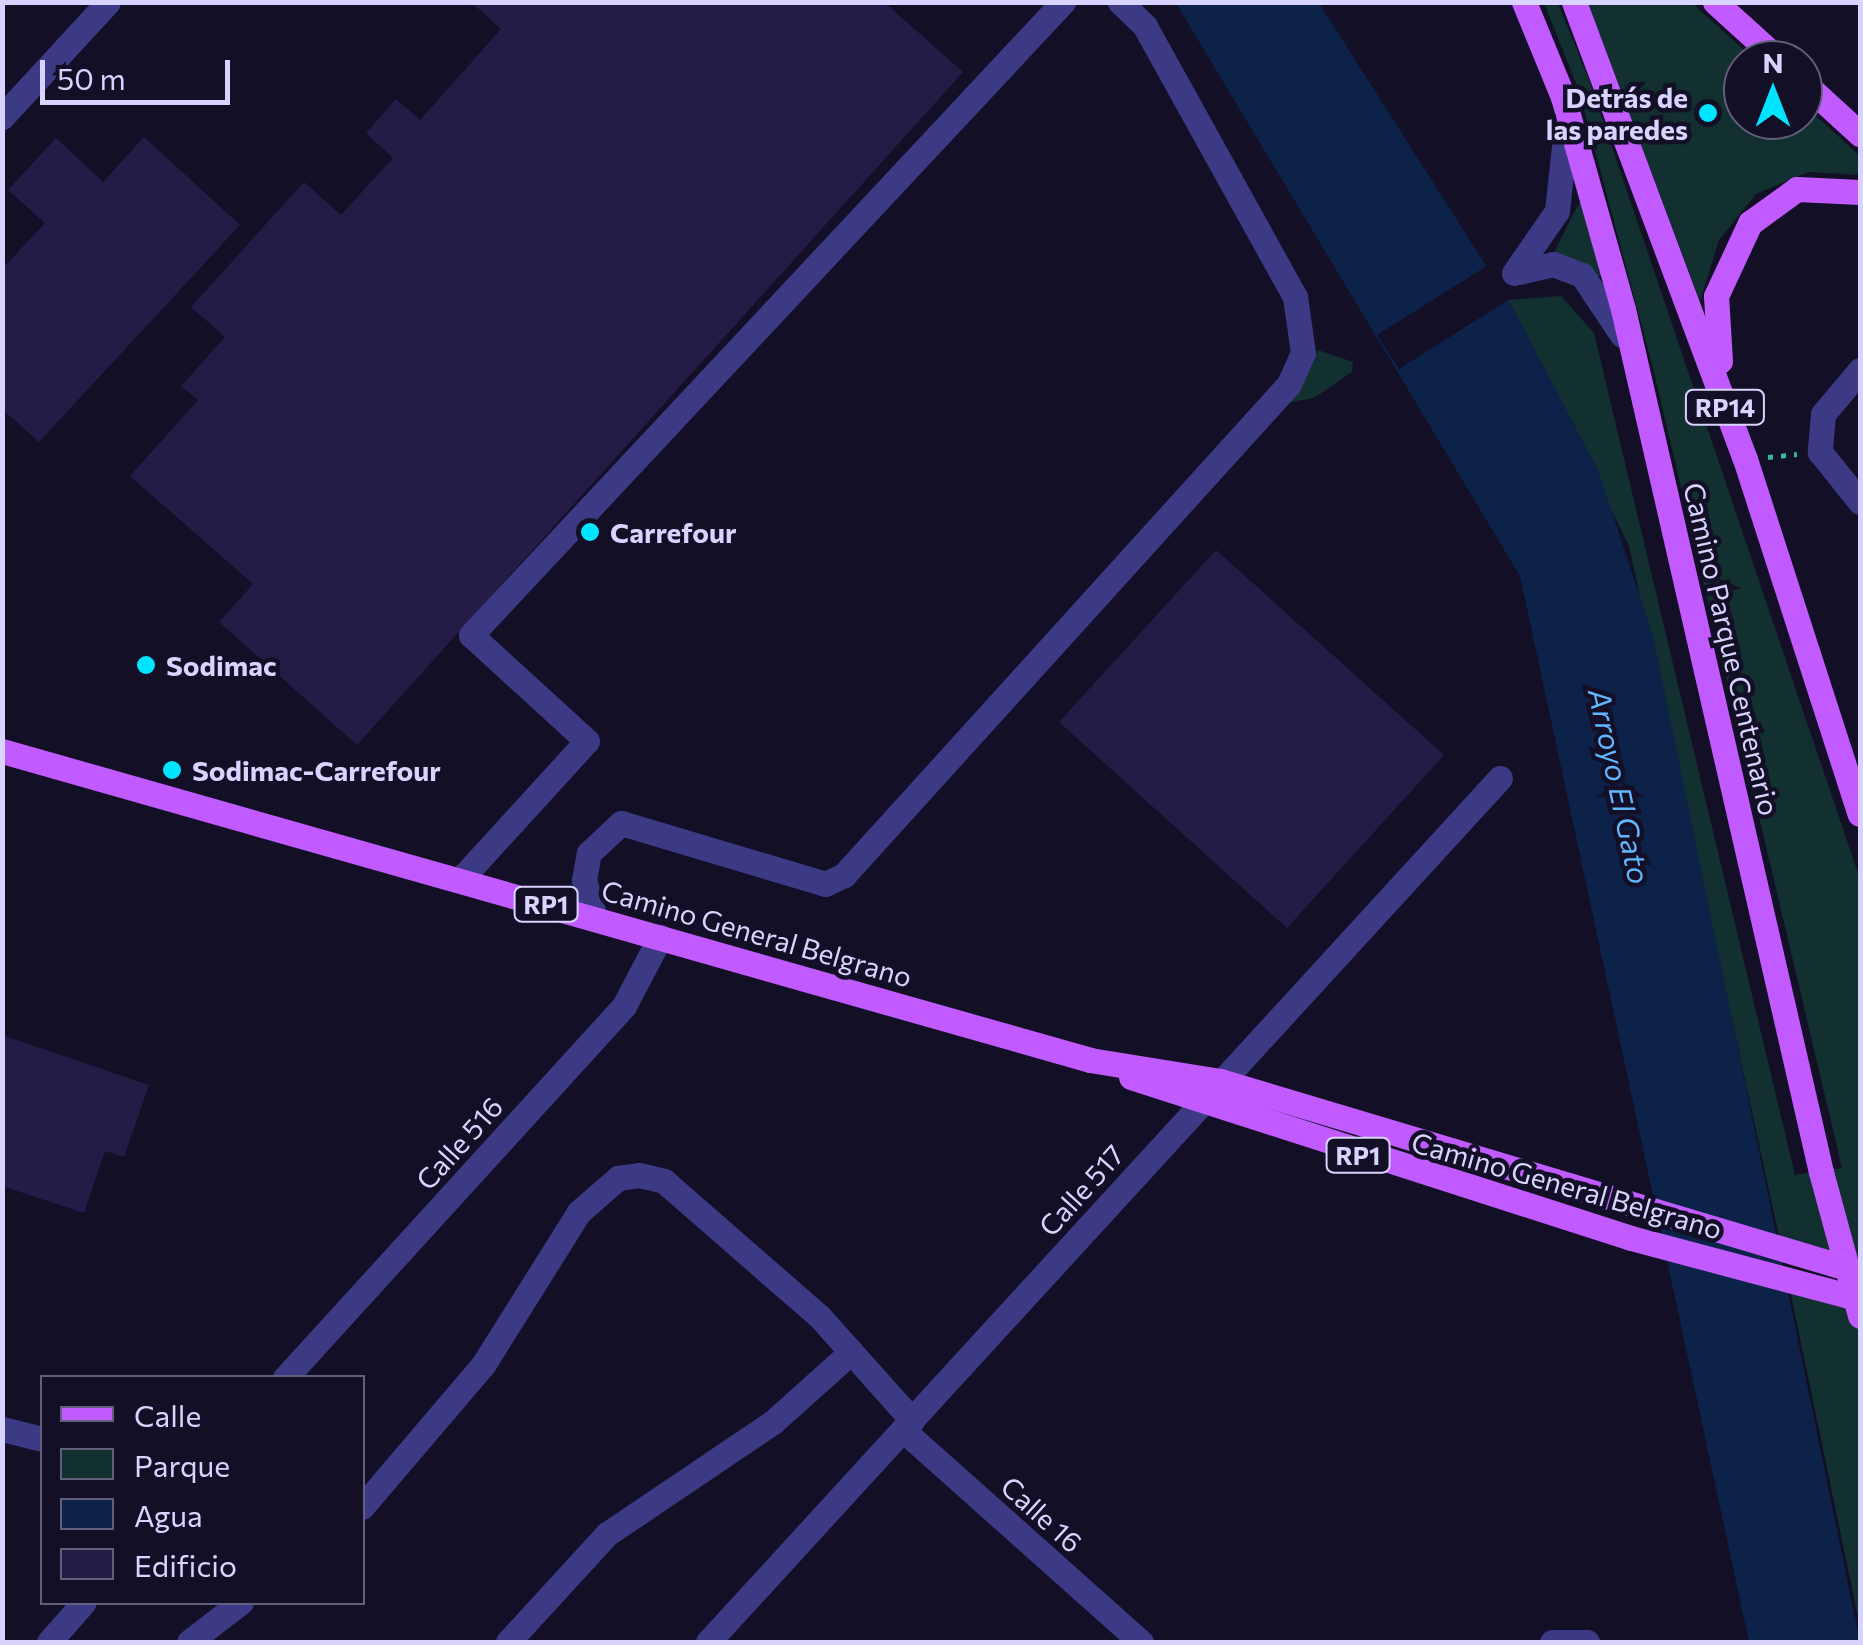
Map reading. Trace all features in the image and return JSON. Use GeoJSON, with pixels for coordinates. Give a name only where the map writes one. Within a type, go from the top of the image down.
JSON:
{"type":"FeatureCollection","features":[{"type":"Feature","properties":{"kind":"main road","name":"Camino Parque Centenario"},"geometry":{"type":"LineString","coordinates":[[1524,2],[1554,74],[1636,364],[1821,1172],[1860,1316]]}},
{"type":"Feature","properties":{"kind":"main road","name":"Camino Parque Centenario"},"geometry":{"type":"LineString","coordinates":[[1574,2],[1745,460],[1860,814]]}},
{"type":"Feature","properties":{"kind":"main road"},"geometry":{"type":"LineString","coordinates":[[1715,2],[1757,40]]}},
{"type":"Feature","properties":{"kind":"main road"},"geometry":{"type":"LineString","coordinates":[[1823,100],[1860,134]]}},
{"type":"Feature","properties":{"kind":"main road"},"geometry":{"type":"LineString","coordinates":[[1730,420],[1715,319],[1735,245],[1763,209],[1797,189],[1860,192]]}},
{"type":"Feature","properties":{"kind":"main road","name":"Camino General Belgrano"},"geometry":{"type":"LineString","coordinates":[[2,751],[1090,1060],[1220,1082],[1860,1272]]}},
{"type":"Feature","properties":{"kind":"main road","name":"Camino General Belgrano"},"geometry":{"type":"LineString","coordinates":[[1090,1060],[1199,1106],[1631,1238],[1860,1299]]}},
{"type":"Feature","properties":{"kind":"street"},"geometry":{"type":"LineString","coordinates":[[2,118],[108,2]]}},
{"type":"Feature","properties":{"kind":"street"},"geometry":{"type":"LineString","coordinates":[[460,880],[587,742],[472,636],[1064,2]]}},
{"type":"Feature","properties":{"kind":"street"},"geometry":{"type":"LineString","coordinates":[[595,918],[584,880],[589,853],[621,823],[825,884],[844,875],[1289,384],[1303,352],[1295,296],[1145,26],[1120,2]]}},
{"type":"Feature","properties":{"kind":"street"},"geometry":{"type":"LineString","coordinates":[[1554,74],[1568,138],[1564,187],[1549,232],[1514,273],[1553,264],[1582,275],[1610,308],[1636,364]]}},
{"type":"Feature","properties":{"kind":"street"},"geometry":{"type":"LineString","coordinates":[[1860,370],[1823,414],[1820,452],[1860,502]]}},
{"type":"Feature","properties":{"kind":"street","name":"Calle 517"},"geometry":{"type":"LineString","coordinates":[[708,1642],[1500,778]]}},
{"type":"Feature","properties":{"kind":"street","name":"Calle 516"},"geometry":{"type":"LineString","coordinates":[[288,1375],[624,1006],[660,937]]}},
{"type":"Feature","properties":{"kind":"street","name":"Calle 16"},"geometry":{"type":"LineString","coordinates":[[365,1503],[482,1365],[579,1212],[618,1178],[664,1182],[852,1352],[907,1425],[1141,1642]]}},
{"type":"Feature","properties":{"kind":"street"},"geometry":{"type":"LineString","coordinates":[[508,1642],[606,1534],[773,1422],[852,1352]]}},
{"type":"Feature","properties":{"kind":"street"},"geometry":{"type":"LineString","coordinates":[[2,1429],[40,1438]]}},
{"type":"Feature","properties":{"kind":"street"},"geometry":{"type":"LineString","coordinates":[[49,1642],[81,1605]]}},
{"type":"Feature","properties":{"kind":"street"},"geometry":{"type":"LineString","coordinates":[[190,1642],[238,1605]]}},
{"type":"Feature","properties":{"kind":"street"},"geometry":{"type":"LineString","coordinates":[[1552,1642],[1587,1642]]}},
{"type":"Feature","properties":{"kind":"path"},"geometry":{"type":"LineString","coordinates":[[1745,460],[1820,452]]}},
{"type":"Feature","properties":{"kind":"green space"},"geometry":{"type":"Polygon","coordinates":[[[1544,3],[1558,3],[1591,85],[1860,879],[1860,1260],[1779,1236],[1629,546],[1508,300],[1561,296],[1594,333],[1795,1175],[1842,1168],[1652,364],[1579,91],[1544,3]]]}},
{"type":"Feature","properties":{"kind":"green space"},"geometry":{"type":"Polygon","coordinates":[[[1588,3],[1692,3],[1733,40],[1723,40],[1723,140],[1823,140],[1823,122],[1860,156],[1860,175],[1809,172],[1756,194],[1719,240],[1700,301],[1588,3]]]}},
{"type":"Feature","properties":{"kind":"green space"},"geometry":{"type":"Polygon","coordinates":[[[1582,197],[1604,278],[1551,258],[1582,197]]]}},
{"type":"Feature","properties":{"kind":"green space"},"geometry":{"type":"Polygon","coordinates":[[[1318,350],[1353,362],[1352,372],[1314,398],[1286,403],[1318,350]]]}},
{"type":"Feature","properties":{"kind":"green space"},"geometry":{"type":"Polygon","coordinates":[[[1790,1290],[1860,1311],[1860,1627],[1790,1290]]]}},
{"type":"Feature","properties":{"kind":"water","name":"Arroyo El Gato"},"geometry":{"type":"Polygon","coordinates":[[[1176,3],[1319,3],[1513,308],[1599,472],[1654,640],[1860,1642],[1749,1642],[1520,576],[1176,3]]]}},
{"type":"Feature","properties":{"kind":"pier"},"geometry":{"type":"Polygon","coordinates":[[[1487,266],[1508,300],[1399,369],[1377,335],[1487,266]]]}},
{"type":"Feature","properties":{"kind":"building"},"geometry":{"type":"Polygon","coordinates":[[[471,2],[884,2],[963,72],[357,745],[219,622],[253,584],[130,476],[198,400],[181,386],[225,337],[191,307],[304,182],[341,215],[393,158],[366,133],[396,99],[420,120],[501,29],[471,2]]]}},
{"type":"Feature","properties":{"kind":"building"},"geometry":{"type":"Polygon","coordinates":[[[144,137],[240,225],[39,442],[2,409],[2,269],[45,223],[8,190],[56,138],[103,182],[144,137]]]}},
{"type":"Feature","properties":{"kind":"building"},"geometry":{"type":"Polygon","coordinates":[[[1216,550],[1444,755],[1287,928],[1059,722],[1216,550]]]}},
{"type":"Feature","properties":{"kind":"building"},"geometry":{"type":"Polygon","coordinates":[[[2,1035],[149,1085],[124,1157],[105,1151],[84,1213],[2,1186],[2,1035]]]}},
{"type":"Feature","properties":{"kind":"place","name":"Detrás de las paredes"},"geometry":{"type":"Point","coordinates":[1708,113]}},
{"type":"Feature","properties":{"kind":"place","name":"Carrefour"},"geometry":{"type":"Point","coordinates":[590,532]}},
{"type":"Feature","properties":{"kind":"place","name":"Sodimac"},"geometry":{"type":"Point","coordinates":[146,665]}},
{"type":"Feature","properties":{"kind":"place","name":"Sodimac-Carrefour"},"geometry":{"type":"Point","coordinates":[172,770]}}]}
